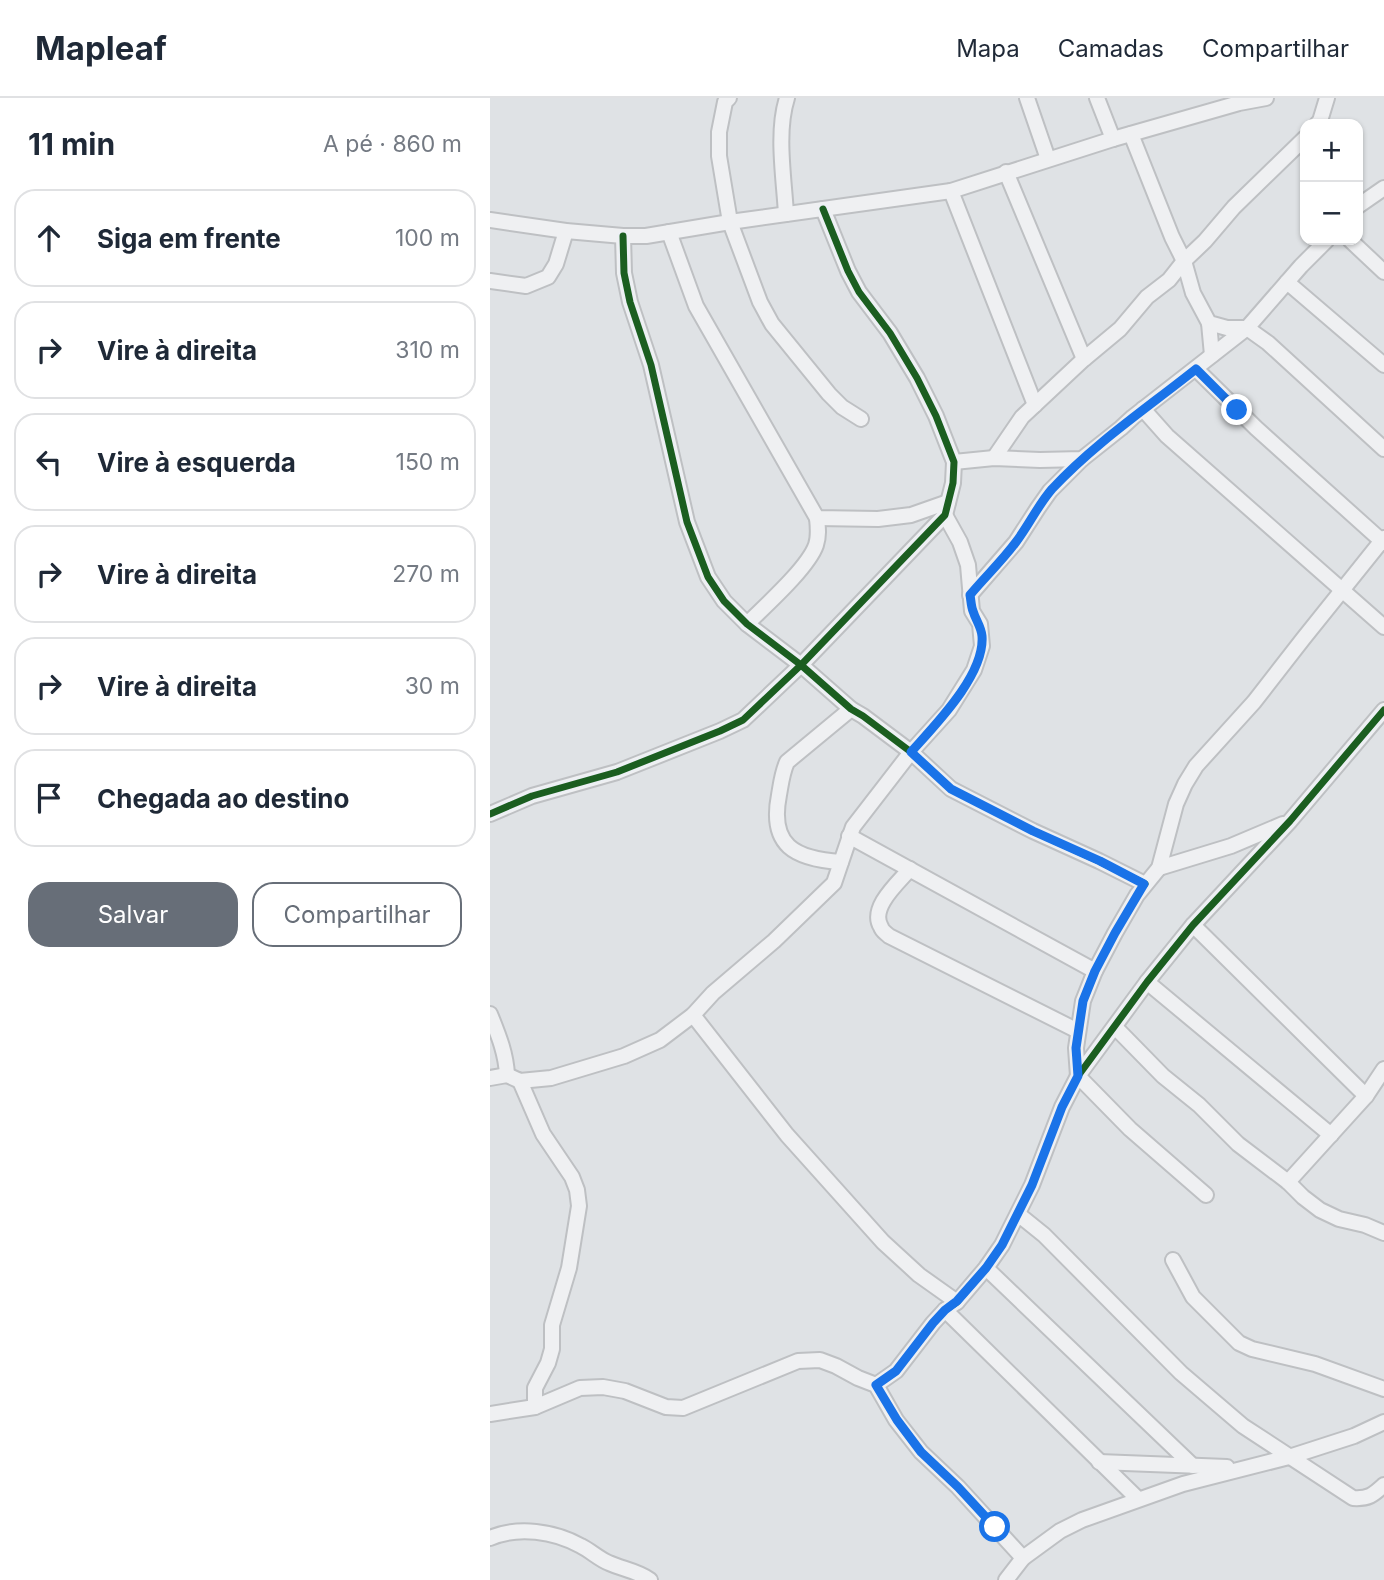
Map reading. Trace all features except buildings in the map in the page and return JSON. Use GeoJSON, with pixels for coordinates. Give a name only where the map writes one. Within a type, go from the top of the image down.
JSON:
{"type":"FeatureCollection","features":[{"type":"Feature","properties":{"kind":"street"},"geometry":{"type":"LineString","coordinates":[[729,98],[725,102],[719,132],[719,156],[730,222],[760,302],[772,324],[829,394],[842,407],[861,419]]}},
{"type":"Feature","properties":{"kind":"street"},"geometry":{"type":"LineString","coordinates":[[786,214],[782,111],[787,98]]}},
{"type":"Feature","properties":{"kind":"street"},"geometry":{"type":"LineString","coordinates":[[1027,98],[1048,159]]}},
{"type":"Feature","properties":{"kind":"street"},"geometry":{"type":"LineString","coordinates":[[1097,98],[1113,139]]}},
{"type":"Feature","properties":{"kind":"street"},"geometry":{"type":"LineString","coordinates":[[490,220],[566,231],[646,236],[951,191],[1113,139],[1239,103],[1266,98]]}},
{"type":"Feature","properties":{"kind":"street"},"geometry":{"type":"LineString","coordinates":[[1321,119],[1327,98]]}},
{"type":"Feature","properties":{"kind":"street"},"geometry":{"type":"LineString","coordinates":[[1131,134],[1184,261],[1193,293],[1209,323],[1212,355]]}},
{"type":"Feature","properties":{"kind":"street"},"geometry":{"type":"LineString","coordinates":[[993,458],[1022,417],[1084,359],[1121,329],[1147,297],[1169,280],[1234,207],[1300,143]]}},
{"type":"Feature","properties":{"kind":"street"},"geometry":{"type":"LineString","coordinates":[[1006,172],[1084,359]]}},
{"type":"Feature","properties":{"kind":"street"},"geometry":{"type":"LineString","coordinates":[[1363,203],[1384,188]]}},
{"type":"Feature","properties":{"kind":"street"},"geometry":{"type":"LineString","coordinates":[[951,191],[1035,405]]}},
{"type":"Feature","properties":{"kind":"street"},"geometry":{"type":"LineString","coordinates":[[490,814],[533,796],[617,772],[743,720],[801,665],[947,508],[953,483],[954,462],[936,416],[890,333],[859,292],[822,209]]}},
{"type":"Feature","properties":{"kind":"street"},"geometry":{"type":"LineString","coordinates":[[490,281],[526,286],[548,277],[556,264],[566,231]]}},
{"type":"Feature","properties":{"kind":"street"},"geometry":{"type":"LineString","coordinates":[[669,232],[696,306],[817,518],[818,535],[815,548],[796,574],[747,624]]}},
{"type":"Feature","properties":{"kind":"street"},"geometry":{"type":"LineString","coordinates":[[623,236],[624,273],[630,302],[651,365],[687,522],[708,577],[724,601],[747,624],[801,665],[851,709],[911,752],[951,789],[1144,884]]}},
{"type":"Feature","properties":{"kind":"street"},"geometry":{"type":"LineString","coordinates":[[970,595],[1016,542],[1050,491],[1082,459],[1247,328],[1322,245]]}},
{"type":"Feature","properties":{"kind":"street"},"geometry":{"type":"LineString","coordinates":[[1355,245],[1384,272]]}},
{"type":"Feature","properties":{"kind":"street"},"geometry":{"type":"LineString","coordinates":[[1287,282],[1384,365]]}},
{"type":"Feature","properties":{"kind":"street"},"geometry":{"type":"LineString","coordinates":[[1209,323],[1227,328],[1247,328],[1268,343],[1384,449]]}},
{"type":"Feature","properties":{"kind":"street"},"geometry":{"type":"LineString","coordinates":[[1196,369],[1256,428],[1383,540],[1254,702],[1196,766],[1176,804],[1159,867],[1144,884],[1115,933],[1083,1001],[1076,1048],[1078,1076],[1130,1129],[1206,1195]]}},
{"type":"Feature","properties":{"kind":"street"},"geometry":{"type":"LineString","coordinates":[[1143,409],[1167,436],[1384,627]]}},
{"type":"Feature","properties":{"kind":"street"},"geometry":{"type":"LineString","coordinates":[[954,462],[993,458],[1082,459]]}},
{"type":"Feature","properties":{"kind":"street"},"geometry":{"type":"LineString","coordinates":[[817,518],[878,519],[947,508]]}},
{"type":"Feature","properties":{"kind":"street"},"geometry":{"type":"LineString","coordinates":[[490,1078],[551,1078],[624,1056],[660,1040],[694,1015],[713,993],[774,941],[834,883],[849,836],[857,821],[911,752],[949,710],[974,670],[982,646],[980,624],[972,611],[968,565],[947,508]]}},
{"type":"Feature","properties":{"kind":"street"},"geometry":{"type":"LineString","coordinates":[[841,862],[822,861],[789,847],[779,835],[776,824],[777,803],[787,762],[851,709]]}},
{"type":"Feature","properties":{"kind":"street"},"geometry":{"type":"LineString","coordinates":[[876,1385],[896,1371],[986,1268],[1002,1245],[1032,1185],[1062,1107],[1078,1076],[1147,982],[1193,925],[1290,821],[1384,710]]}},
{"type":"Feature","properties":{"kind":"street"},"geometry":{"type":"LineString","coordinates":[[1159,867],[1231,846],[1290,821]]}},
{"type":"Feature","properties":{"kind":"street"},"geometry":{"type":"LineString","coordinates":[[849,836],[1095,971]]}},
{"type":"Feature","properties":{"kind":"street"},"geometry":{"type":"LineString","coordinates":[[910,869],[881,904],[877,916],[888,936],[1078,1031]]}},
{"type":"Feature","properties":{"kind":"street"},"geometry":{"type":"LineString","coordinates":[[1193,925],[1366,1096]]}},
{"type":"Feature","properties":{"kind":"street"},"geometry":{"type":"LineString","coordinates":[[1147,982],[1331,1135]]}},
{"type":"Feature","properties":{"kind":"street"},"geometry":{"type":"LineString","coordinates":[[490,1014],[514,1078],[543,1134],[572,1177],[579,1206],[569,1268],[552,1325],[552,1349],[535,1388],[535,1407]]}},
{"type":"Feature","properties":{"kind":"street"},"geometry":{"type":"LineString","coordinates":[[694,1015],[787,1135],[883,1242],[951,1306],[1099,1462],[1138,1499]]}},
{"type":"Feature","properties":{"kind":"street"},"geometry":{"type":"LineString","coordinates":[[1115,1027],[1163,1076],[1199,1105],[1238,1144],[1288,1182],[1303,1197],[1320,1210],[1339,1219],[1384,1233]]}},
{"type":"Feature","properties":{"kind":"street"},"geometry":{"type":"LineString","coordinates":[[1288,1182],[1366,1096],[1384,1069]]}},
{"type":"Feature","properties":{"kind":"street"},"geometry":{"type":"LineString","coordinates":[[1018,1214],[1044,1235],[1181,1373],[1243,1426],[1353,1498],[1363,1499],[1373,1495],[1384,1485]]}},
{"type":"Feature","properties":{"kind":"street"},"geometry":{"type":"LineString","coordinates":[[1173,1259],[1193,1297],[1239,1343],[1252,1349],[1315,1364],[1384,1389]]}},
{"type":"Feature","properties":{"kind":"street"},"geometry":{"type":"LineString","coordinates":[[986,1268],[1193,1466]]}},
{"type":"Feature","properties":{"kind":"street"},"geometry":{"type":"LineString","coordinates":[[490,1414],[535,1407],[580,1388],[603,1387],[625,1391],[666,1407],[683,1408],[798,1361],[820,1360],[876,1385],[921,1452],[958,1487],[1023,1558]]}},
{"type":"Feature","properties":{"kind":"street"},"geometry":{"type":"LineString","coordinates":[[1006,1580],[1023,1558],[1060,1531],[1082,1520],[1183,1484],[1251,1468],[1354,1436],[1384,1422]]}},
{"type":"Feature","properties":{"kind":"street"},"geometry":{"type":"LineString","coordinates":[[1099,1462],[1251,1468]]}},
{"type":"Feature","properties":{"kind":"street"},"geometry":{"type":"LineString","coordinates":[[490,1538],[515,1531],[536,1531],[575,1543],[607,1563],[650,1580]]}},
{"type":"Feature","properties":{"kind":"cycle path"},"geometry":{"type":"LineString","coordinates":[[490,814],[532,796],[617,772],[743,720],[801,665],[945,515],[953,483],[954,462],[936,416],[890,333],[859,292],[823,209]]}},
{"type":"Feature","properties":{"kind":"cycle path"},"geometry":{"type":"LineString","coordinates":[[623,236],[624,273],[630,302],[651,365],[687,522],[708,577],[724,601],[747,624],[801,665],[851,709],[911,752],[951,789],[1145,884]]}},
{"type":"Feature","properties":{"kind":"cycle path"},"geometry":{"type":"LineString","coordinates":[[876,1385],[896,1371],[933,1323],[957,1302],[1002,1245],[1032,1185],[1062,1107],[1078,1076],[1147,982],[1193,925],[1290,821],[1384,710]]}},
{"type":"Feature","properties":{"kind":"route"},"geometry":{"type":"LineString","coordinates":[[995,1527],[921,1452],[876,1385],[896,1371],[933,1323],[957,1301],[1002,1245],[1032,1185],[1062,1107],[1078,1076],[1076,1048],[1083,1001],[1095,971],[1144,884],[951,789],[911,752],[949,710],[974,670],[982,646],[982,634],[980,624],[972,611],[970,595],[1016,542],[1050,491],[1082,459],[1196,369],[1237,410]]}}]}
